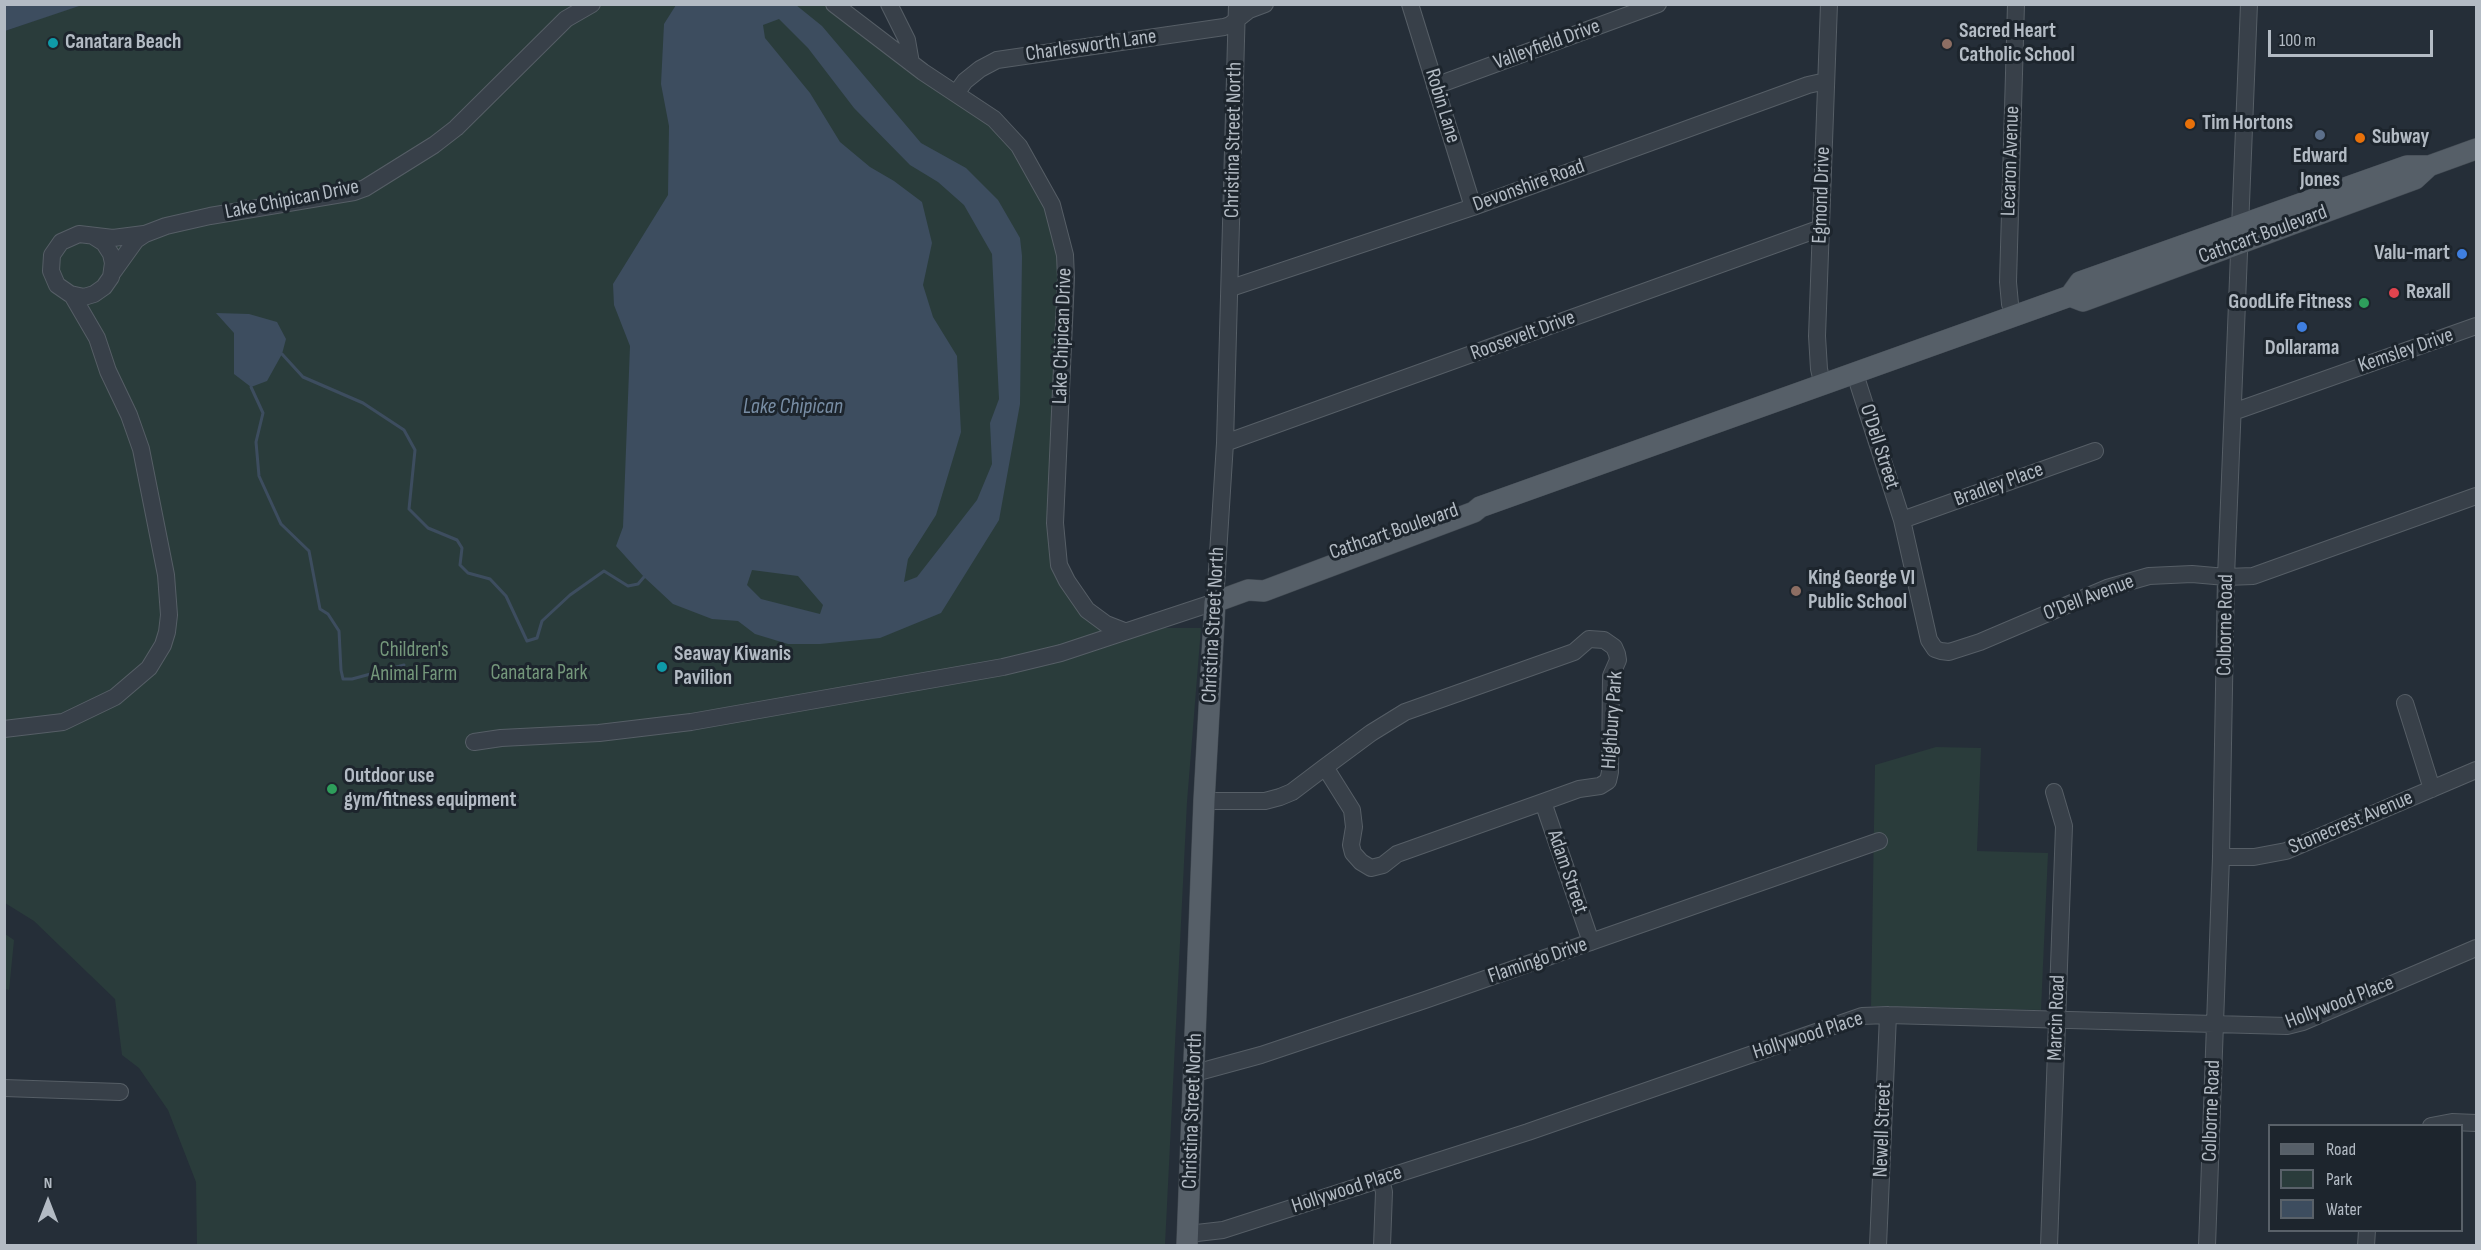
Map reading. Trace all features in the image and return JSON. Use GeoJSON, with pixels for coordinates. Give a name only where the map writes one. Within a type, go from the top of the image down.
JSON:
{"type":"FeatureCollection","features":[{"type":"Feature","properties":{"kind":"main road","name":"Cathcart Boulevard"},"geometry":{"type":"LineString","coordinates":[[1215,602],[1248,590],[1264,591],[1474,512],[1480,507],[2070,296],[2080,282],[2415,179],[2429,166],[2476,149]]}},
{"type":"Feature","properties":{"kind":"main road","name":"Christina Street North"},"geometry":{"type":"LineString","coordinates":[[1187,1240],[1204,801],[1215,602]]}},
{"type":"Feature","properties":{"kind":"street","name":"Lake Chipican Drive"},"geometry":{"type":"LineString","coordinates":[[93,237],[113,238],[145,234],[192,220],[354,192],[365,188],[425,151],[456,128],[566,19],[592,4]]}},
{"type":"Feature","properties":{"kind":"street","name":"Lake Chipican Drive"},"geometry":{"type":"LineString","coordinates":[[834,4],[911,63],[994,119],[1019,146],[1052,205],[1065,255],[1066,278],[1055,523],[1059,565],[1066,581],[1088,610],[1106,624],[1124,631]]}},
{"type":"Feature","properties":{"kind":"street"},"geometry":{"type":"LineString","coordinates":[[889,4],[907,40],[911,63]]}},
{"type":"Feature","properties":{"kind":"street","name":"Charlesworth Lane"},"geometry":{"type":"LineString","coordinates":[[957,92],[965,81],[980,69],[997,60],[1224,27],[1237,12],[1264,4]]}},
{"type":"Feature","properties":{"kind":"street","name":"Robin Lane"},"geometry":{"type":"LineString","coordinates":[[1410,4],[1473,207]]}},
{"type":"Feature","properties":{"kind":"street","name":"Valleyfield Drive"},"geometry":{"type":"LineString","coordinates":[[1435,86],[1659,4]]}},
{"type":"Feature","properties":{"kind":"street","name":"Egmond Drive"},"geometry":{"type":"LineString","coordinates":[[1822,386],[1818,369],[1817,336],[1829,4]]}},
{"type":"Feature","properties":{"kind":"street","name":"Lecaron Avenue"},"geometry":{"type":"LineString","coordinates":[[2015,316],[2010,304],[2008,282],[2016,4]]}},
{"type":"Feature","properties":{"kind":"street","name":"Colborne Road"},"geometry":{"type":"LineString","coordinates":[[2207,1245],[2222,857],[2226,577],[2249,4]]}},
{"type":"Feature","properties":{"kind":"street","name":"Christina Street North"},"geometry":{"type":"LineString","coordinates":[[1215,602],[1225,443],[1231,288],[1237,12]]}},
{"type":"Feature","properties":{"kind":"street","name":"Devonshire Road"},"geometry":{"type":"LineString","coordinates":[[1231,288],[1473,207],[1808,85],[1826,81]]}},
{"type":"Feature","properties":{"kind":"street","name":"Roosevelt Drive"},"geometry":{"type":"LineString","coordinates":[[1225,443],[1821,228]]}},
{"type":"Feature","properties":{"kind":"street"},"geometry":{"type":"LineString","coordinates":[[97,338],[97,311],[103,288],[112,272],[113,263],[109,251],[103,242],[81,234],[69,237],[59,244],[53,254],[51,266],[53,278],[61,289],[72,295],[87,296],[103,288]]}},
{"type":"Feature","properties":{"kind":"street","name":"Lake Chipican Drive"},"geometry":{"type":"LineString","coordinates":[[112,272],[128,249],[145,234]]}},
{"type":"Feature","properties":{"kind":"street"},"geometry":{"type":"LineString","coordinates":[[4,729],[63,722],[115,697],[149,668],[163,645],[167,632],[169,615],[167,581],[147,472],[135,432],[108,371],[97,338],[72,295]]}},
{"type":"Feature","properties":{"kind":"street","name":"Kemsley Drive"},"geometry":{"type":"LineString","coordinates":[[2233,412],[2476,326]]}},
{"type":"Feature","properties":{"kind":"street","name":"O'Dell Street"},"geometry":{"type":"LineString","coordinates":[[1855,374],[1902,520]]}},
{"type":"Feature","properties":{"kind":"street","name":"Bradley Place"},"geometry":{"type":"LineString","coordinates":[[1902,520],[2095,451]]}},
{"type":"Feature","properties":{"kind":"street","name":"O'Dell Avenue"},"geometry":{"type":"LineString","coordinates":[[1902,520],[1929,640],[1935,649],[1949,651],[1980,642],[2107,588],[2149,576],[2192,574],[2226,577],[2253,576],[2476,496]]}},
{"type":"Feature","properties":{"kind":"street"},"geometry":{"type":"LineString","coordinates":[[474,742],[501,738],[609,732],[721,718],[1022,663],[1215,602]]}},
{"type":"Feature","properties":{"kind":"street","name":"Highbury Park"},"geometry":{"type":"LineString","coordinates":[[1204,801],[1265,801],[1280,797],[1292,792],[1325,767],[1371,733],[1405,712],[1574,651],[1589,639],[1604,640],[1614,648],[1618,660],[1611,676],[1610,777],[1600,786],[1579,789],[1396,854],[1383,865],[1371,868],[1353,853],[1351,845],[1354,827],[1352,810],[1325,767]]}},
{"type":"Feature","properties":{"kind":"street"},"geometry":{"type":"LineString","coordinates":[[2405,704],[2432,789]]}},
{"type":"Feature","properties":{"kind":"street","name":"Stonecrest Avenue"},"geometry":{"type":"LineString","coordinates":[[2222,857],[2254,857],[2286,851],[2476,770]]}},
{"type":"Feature","properties":{"kind":"street","name":"Marcin Road"},"geometry":{"type":"LineString","coordinates":[[2049,1245],[2064,826],[2054,792]]}},
{"type":"Feature","properties":{"kind":"street","name":"Adam Street"},"geometry":{"type":"LineString","coordinates":[[1543,802],[1591,942]]}},
{"type":"Feature","properties":{"kind":"street","name":"Flamingo Drive"},"geometry":{"type":"LineString","coordinates":[[1195,1073],[1288,1046],[1879,841]]}},
{"type":"Feature","properties":{"kind":"street","name":"Hollywood Place"},"geometry":{"type":"LineString","coordinates":[[1187,1240],[1528,1132],[1854,1019],[1888,1015],[2215,1026],[2268,1027],[2296,1024],[2476,948]]}},
{"type":"Feature","properties":{"kind":"street","name":"Newell Street"},"geometry":{"type":"LineString","coordinates":[[1878,1245],[1888,1015]]}},
{"type":"Feature","properties":{"kind":"street"},"geometry":{"type":"LineString","coordinates":[[4,1088],[120,1092]]}},
{"type":"Feature","properties":{"kind":"street"},"geometry":{"type":"LineString","coordinates":[[2438,1124],[2452,1122],[2476,1124]]}},
{"type":"Feature","properties":{"kind":"street"},"geometry":{"type":"LineString","coordinates":[[1382,1179],[1384,1192],[1382,1245]]}},
{"type":"Feature","properties":{"kind":"green space","name":"Canatara Park"},"geometry":{"type":"Polygon","coordinates":[[[82,4],[837,5],[956,92],[1033,168],[1057,231],[1057,523],[1062,565],[1090,610],[1132,628],[1201,628],[1187,802],[1165,1245],[197,1245],[196,1182],[168,1110],[139,1068],[122,1055],[115,999],[34,921],[5,903],[5,31],[82,4]]]}},
{"type":"Feature","properties":{"kind":"green space"},"geometry":{"type":"Polygon","coordinates":[[[1936,747],[1981,748],[1977,851],[2048,853],[2041,1010],[1871,1006],[1875,765],[1936,747]]]}},
{"type":"Feature","properties":{"kind":"green space"},"geometry":{"type":"Polygon","coordinates":[[[5,934],[14,940],[9,990],[5,989],[5,934]]]}},
{"type":"Feature","properties":{"kind":"water"},"geometry":{"type":"Polygon","coordinates":[[[5,4],[82,4],[82,5],[5,31],[5,4]]]}},
{"type":"Feature","properties":{"kind":"water","name":"Lake Chipican"},"geometry":{"type":"Polygon","coordinates":[[[676,5],[796,5],[822,26],[921,143],[966,168],[998,200],[1020,238],[1022,256],[1020,404],[999,520],[941,613],[880,638],[820,644],[788,644],[755,634],[738,621],[712,619],[673,604],[616,546],[623,527],[630,346],[614,305],[613,284],[668,195],[669,126],[661,84],[664,24],[676,5]],[[779,19],[763,25],[765,38],[810,93],[840,142],[870,167],[922,202],[932,243],[923,285],[933,317],[957,356],[961,432],[936,515],[908,559],[904,582],[917,577],[977,500],[992,464],[990,423],[999,399],[992,254],[964,205],[938,182],[910,165],[854,108],[808,48],[779,19]],[[752,570],[747,585],[761,599],[820,614],[823,605],[798,576],[752,570]]]}},
{"type":"Feature","properties":{"kind":"water"},"geometry":{"type":"Polygon","coordinates":[[[216,313],[249,314],[277,322],[286,339],[282,354],[267,381],[251,387],[234,374],[234,333],[216,313]]]}},
{"type":"Feature","properties":{"kind":"waterway"},"geometry":{"type":"LineString","coordinates":[[282,354],[303,377],[363,403],[404,430],[415,450],[409,509],[428,528],[457,540],[462,548],[460,565],[468,573],[490,579],[506,596],[527,641],[537,638],[542,621],[570,595],[604,571],[628,586],[638,584],[644,577]]}},
{"type":"Feature","properties":{"kind":"waterway"},"geometry":{"type":"LineString","coordinates":[[251,387],[263,413],[256,442],[259,476],[281,524],[309,551],[320,609],[328,614],[339,631],[343,679],[352,679],[404,665]]}},
{"type":"Feature","properties":{"kind":"place","name":"Canatara Beach"},"geometry":{"type":"Point","coordinates":[53,43]}},
{"type":"Feature","properties":{"kind":"place","name":"Sacred Heart Catholic School"},"geometry":{"type":"Point","coordinates":[1947,44]}},
{"type":"Feature","properties":{"kind":"place","name":"Tim Hortons"},"geometry":{"type":"Point","coordinates":[2190,124]}},
{"type":"Feature","properties":{"kind":"place","name":"Edward Jones"},"geometry":{"type":"Point","coordinates":[2320,135]}},
{"type":"Feature","properties":{"kind":"place","name":"Subway"},"geometry":{"type":"Point","coordinates":[2360,138]}},
{"type":"Feature","properties":{"kind":"place","name":"Valu-mart"},"geometry":{"type":"Point","coordinates":[2462,254]}},
{"type":"Feature","properties":{"kind":"place","name":"Rexall"},"geometry":{"type":"Point","coordinates":[2394,293]}},
{"type":"Feature","properties":{"kind":"place","name":"GoodLife Fitness"},"geometry":{"type":"Point","coordinates":[2364,303]}},
{"type":"Feature","properties":{"kind":"place","name":"Dollarama"},"geometry":{"type":"Point","coordinates":[2302,327]}},
{"type":"Feature","properties":{"kind":"place","name":"King George VI Public School"},"geometry":{"type":"Point","coordinates":[1796,591]}},
{"type":"Feature","properties":{"kind":"place","name":"Seaway Kiwanis Pavilion"},"geometry":{"type":"Point","coordinates":[662,667]}},
{"type":"Feature","properties":{"kind":"place","name":"Outdoor use gym/fitness equipment"},"geometry":{"type":"Point","coordinates":[332,789]}},
{"type":"Feature","properties":{"kind":"park label","name":"Children's Animal Farm"},"geometry":{"type":"Point","coordinates":[414,663]}}]}
